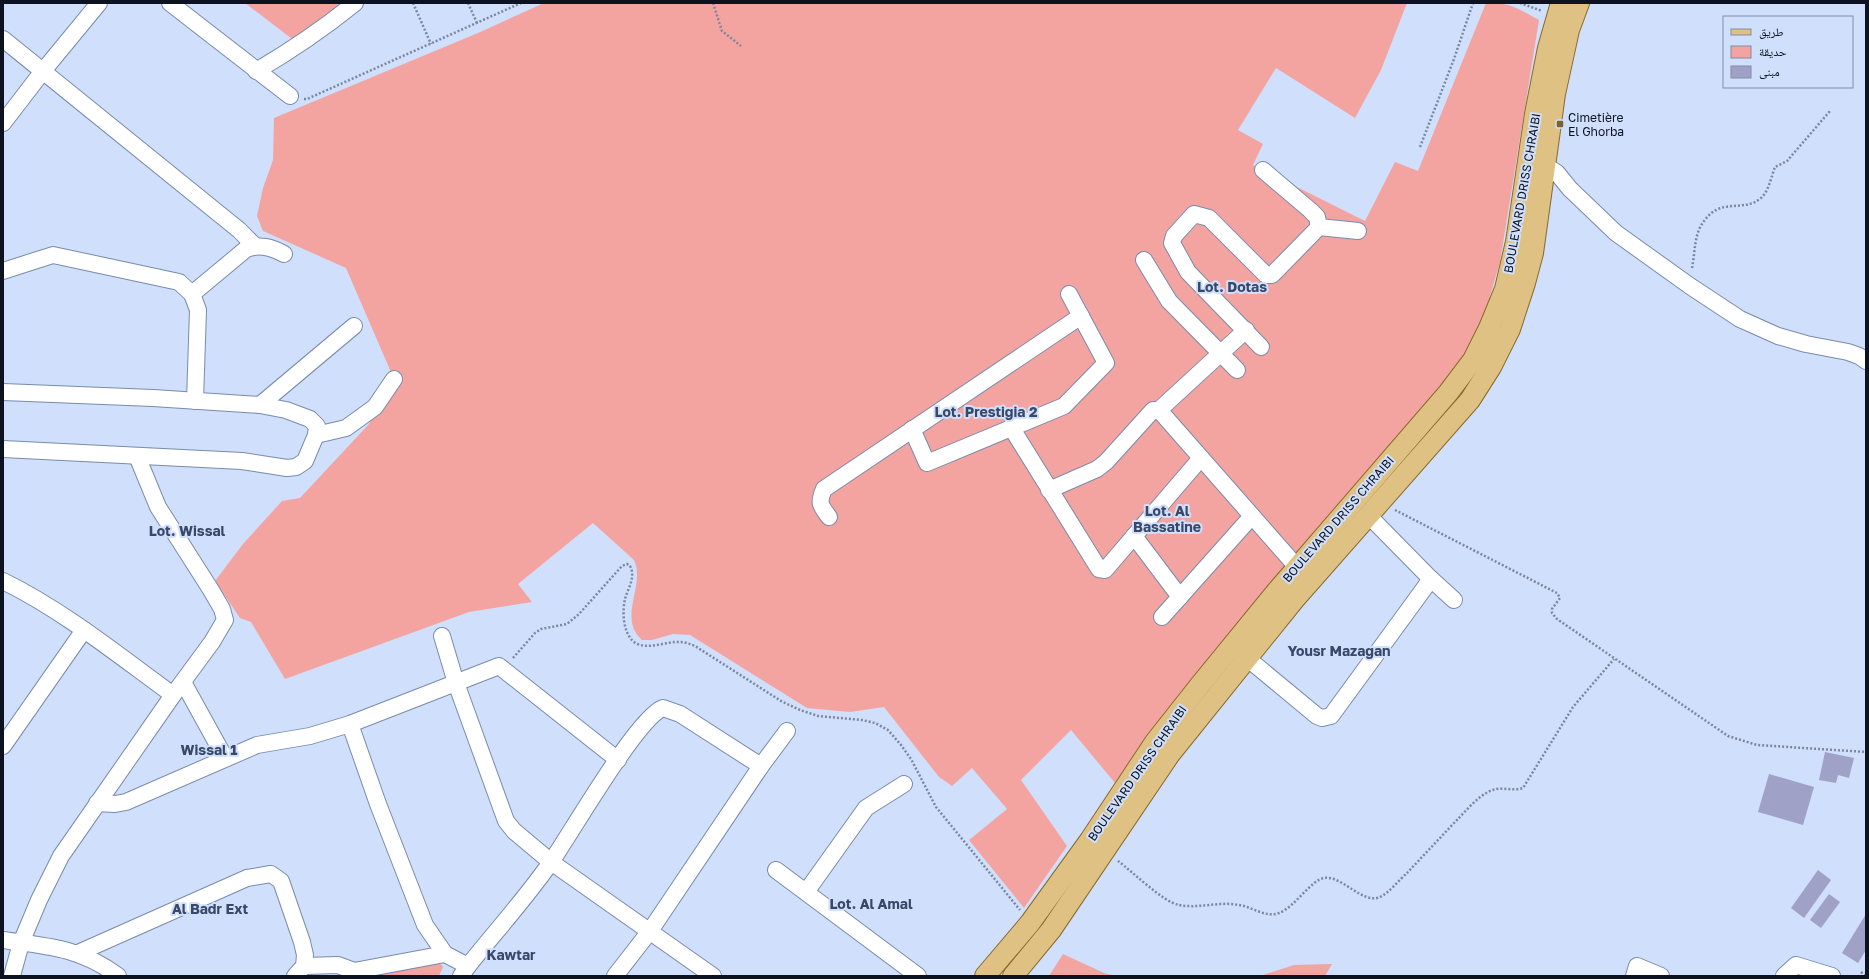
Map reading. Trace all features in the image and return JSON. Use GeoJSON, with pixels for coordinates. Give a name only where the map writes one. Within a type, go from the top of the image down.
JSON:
{"type":"FeatureCollection","features":[{"type":"Feature","properties":{"kind":"main road","name":"BOULEVARD DRISS CHRAIBI"},"geometry":{"type":"LineString","coordinates":[[985,976],[1030,923],[1138,784],[1163,748],[1200,685],[1297,567],[1448,393],[1473,360],[1489,328],[1505,289],[1544,167],[1555,94],[1569,30],[1579,3]]}},
{"type":"Feature","properties":{"kind":"main road","name":"BOULEVARD DRISS CHRAIBI"},"geometry":{"type":"LineString","coordinates":[[1163,748],[1247,658],[1294,600],[1373,508],[1470,400],[1492,365],[1510,329],[1525,283],[1532,253],[1531,205],[1535,114],[1548,48],[1559,9]]}},
{"type":"Feature","properties":{"kind":"main road","name":"BOULEVARD DRISS CHRAIBI"},"geometry":{"type":"LineString","coordinates":[[1013,976],[1051,930],[1104,851],[1138,784]]}},
{"type":"Feature","properties":{"kind":"street"},"geometry":{"type":"LineString","coordinates":[[3,123],[43,71],[99,3]]}},
{"type":"Feature","properties":{"kind":"street"},"geometry":{"type":"LineString","coordinates":[[170,3],[290,96]]}},
{"type":"Feature","properties":{"kind":"street"},"geometry":{"type":"LineString","coordinates":[[256,71],[324,29],[355,3]]}},
{"type":"Feature","properties":{"kind":"street"},"geometry":{"type":"LineString","coordinates":[[3,39],[239,230],[255,246]]}},
{"type":"Feature","properties":{"kind":"street"},"geometry":{"type":"LineString","coordinates":[[1544,167],[1548,167],[1557,173],[1570,189],[1616,233],[1690,286],[1740,319],[1778,336],[1806,344],[1848,352],[1860,356],[1866,361]]}},
{"type":"Feature","properties":{"kind":"street"},"geometry":{"type":"LineString","coordinates":[[1263,170],[1317,217],[1319,227]]}},
{"type":"Feature","properties":{"kind":"street"},"geometry":{"type":"LineString","coordinates":[[1261,347],[1188,272],[1172,243],[1174,236],[1194,214],[1209,218],[1266,275],[1272,276],[1319,227]]}},
{"type":"Feature","properties":{"kind":"street"},"geometry":{"type":"LineString","coordinates":[[1319,227],[1358,230]]}},
{"type":"Feature","properties":{"kind":"street"},"geometry":{"type":"LineString","coordinates":[[192,294],[246,249],[255,246],[270,247],[284,254]]}},
{"type":"Feature","properties":{"kind":"street"},"geometry":{"type":"LineString","coordinates":[[3,271],[53,255],[179,282],[192,294],[198,310],[195,401]]}},
{"type":"Feature","properties":{"kind":"street"},"geometry":{"type":"LineString","coordinates":[[1144,260],[1169,301],[1222,353],[1237,370]]}},
{"type":"Feature","properties":{"kind":"street"},"geometry":{"type":"LineString","coordinates":[[912,429],[927,463],[1064,406],[1106,363],[1069,294]]}},
{"type":"Feature","properties":{"kind":"street"},"geometry":{"type":"LineString","coordinates":[[829,517],[821,506],[819,499],[824,489],[1081,316]]}},
{"type":"Feature","properties":{"kind":"street"},"geometry":{"type":"LineString","coordinates":[[260,405],[354,326]]}},
{"type":"Feature","properties":{"kind":"street"},"geometry":{"type":"LineString","coordinates":[[1049,490],[1098,469],[1153,410],[1159,410],[1246,330]]}},
{"type":"Feature","properties":{"kind":"street"},"geometry":{"type":"LineString","coordinates":[[316,435],[346,428],[375,407],[394,379]]}},
{"type":"Feature","properties":{"kind":"street"},"geometry":{"type":"LineString","coordinates":[[3,392],[260,405],[286,410],[310,419],[317,426],[316,435],[305,461],[296,467],[287,468],[242,461],[3,449]]}},
{"type":"Feature","properties":{"kind":"street"},"geometry":{"type":"LineString","coordinates":[[1159,410],[1297,567]]}},
{"type":"Feature","properties":{"kind":"street"},"geometry":{"type":"LineString","coordinates":[[1011,427],[1099,569],[1105,570],[1201,458]]}},
{"type":"Feature","properties":{"kind":"street"},"geometry":{"type":"LineString","coordinates":[[12,976],[21,943],[39,900],[61,856],[218,633],[225,620],[222,609],[211,590],[158,507],[137,456]]}},
{"type":"Feature","properties":{"kind":"street"},"geometry":{"type":"LineString","coordinates":[[1373,508],[1431,579],[1454,600]]}},
{"type":"Feature","properties":{"kind":"street"},"geometry":{"type":"LineString","coordinates":[[1162,617],[1252,516]]}},
{"type":"Feature","properties":{"kind":"street"},"geometry":{"type":"LineString","coordinates":[[1134,536],[1180,597]]}},
{"type":"Feature","properties":{"kind":"street"},"geometry":{"type":"LineString","coordinates":[[1247,658],[1316,716],[1322,718],[1331,716],[1431,579]]}},
{"type":"Feature","properties":{"kind":"street"},"geometry":{"type":"LineString","coordinates":[[3,581],[44,604],[84,630],[173,695]]}},
{"type":"Feature","properties":{"kind":"street"},"geometry":{"type":"LineString","coordinates":[[3,746],[84,630]]}},
{"type":"Feature","properties":{"kind":"street"},"geometry":{"type":"LineString","coordinates":[[442,636],[456,683],[506,821],[514,831],[551,862],[713,976]]}},
{"type":"Feature","properties":{"kind":"street"},"geometry":{"type":"LineString","coordinates":[[97,803],[115,804],[126,802],[257,745],[310,736],[350,724],[499,666],[618,760]]}},
{"type":"Feature","properties":{"kind":"street"},"geometry":{"type":"LineString","coordinates":[[183,682],[225,758]]}},
{"type":"Feature","properties":{"kind":"street"},"geometry":{"type":"LineString","coordinates":[[350,724],[410,890],[426,925],[445,954],[464,971],[551,862],[618,760],[646,721],[656,711],[663,708],[680,714],[761,766]]}},
{"type":"Feature","properties":{"kind":"street"},"geometry":{"type":"LineString","coordinates":[[615,976],[650,931],[761,766],[787,731]]}},
{"type":"Feature","properties":{"kind":"street"},"geometry":{"type":"LineString","coordinates":[[806,892],[866,808],[904,784]]}},
{"type":"Feature","properties":{"kind":"street"},"geometry":{"type":"LineString","coordinates":[[776,870],[918,976]]}},
{"type":"Feature","properties":{"kind":"street"},"geometry":{"type":"LineString","coordinates":[[78,953],[247,878],[271,874],[281,881],[302,942],[305,955],[300,971],[338,965],[355,974],[445,954]]}},
{"type":"Feature","properties":{"kind":"street"},"geometry":{"type":"LineString","coordinates":[[3,940],[51,946],[78,953],[109,969],[118,976]]}},
{"type":"Feature","properties":{"kind":"street"},"geometry":{"type":"LineString","coordinates":[[1784,976],[1796,965],[1832,976]]}},
{"type":"Feature","properties":{"kind":"street"},"geometry":{"type":"LineString","coordinates":[[1634,976],[1637,966],[1661,976]]}},
{"type":"Feature","properties":{"kind":"path"},"geometry":{"type":"LineString","coordinates":[[413,3],[431,44]]}},
{"type":"Feature","properties":{"kind":"path"},"geometry":{"type":"LineString","coordinates":[[468,3],[477,23]]}},
{"type":"Feature","properties":{"kind":"path"},"geometry":{"type":"LineString","coordinates":[[307,99],[521,3]]}},
{"type":"Feature","properties":{"kind":"path"},"geometry":{"type":"LineString","coordinates":[[713,3],[722,31],[741,46]]}},
{"type":"Feature","properties":{"kind":"path"},"geometry":{"type":"LineString","coordinates":[[1420,146],[1454,59],[1473,3]]}},
{"type":"Feature","properties":{"kind":"path"},"geometry":{"type":"LineString","coordinates":[[1520,3],[1559,9]]}},
{"type":"Feature","properties":{"kind":"path"},"geometry":{"type":"LineString","coordinates":[[1690,286],[1698,233],[1702,224],[1713,211],[1725,205],[1753,203],[1762,197],[1775,167],[1787,162],[1830,111]]}},
{"type":"Feature","properties":{"kind":"path"},"geometry":{"type":"LineString","coordinates":[[1373,508],[1429,529],[1557,593],[1560,598],[1552,609],[1554,616],[1614,659],[1728,736],[1757,745],[1866,752]]}},
{"type":"Feature","properties":{"kind":"path"},"geometry":{"type":"LineString","coordinates":[[499,666],[517,656],[535,633],[541,629],[567,624],[580,614],[622,566],[627,564],[630,566],[633,573],[625,599],[625,628],[629,637],[635,643],[646,646],[680,642],[695,646],[781,701],[800,710],[818,716],[840,720],[862,720],[875,723],[888,730],[902,745],[911,759],[936,807],[1030,923]]}},
{"type":"Feature","properties":{"kind":"path"},"geometry":{"type":"LineString","coordinates":[[1104,851],[1133,872],[1162,897],[1178,905],[1239,905],[1271,915],[1281,913],[1305,893],[1315,882],[1325,878],[1333,879],[1372,899],[1380,897],[1400,880],[1467,809],[1486,793],[1494,788],[1516,790],[1523,788],[1573,707],[1614,659]]}},
{"type":"Feature","properties":{"kind":"path"},"geometry":{"type":"LineString","coordinates":[[1861,972],[1866,976]]}},
{"type":"Feature","properties":{"kind":"green space"},"geometry":{"type":"Polygon","coordinates":[[[245,3],[355,3],[300,45],[245,3]]]}},
{"type":"Feature","properties":{"kind":"green space"},"geometry":{"type":"Polygon","coordinates":[[[544,3],[1407,3],[1381,70],[1355,118],[1276,68],[1238,130],[1263,144],[1253,165],[1365,221],[1395,162],[1418,171],[1486,3],[1501,3],[1520,10],[1539,20],[1500,262],[1484,316],[1458,370],[1183,693],[1115,783],[1071,730],[1021,780],[1067,846],[1024,908],[969,840],[1007,809],[972,768],[952,786],[939,777],[884,707],[850,712],[807,708],[690,635],[673,634],[652,640],[642,640],[635,631],[632,622],[637,580],[637,570],[634,560],[593,523],[518,584],[532,602],[469,612],[285,679],[251,622],[240,618],[215,581],[243,544],[282,501],[300,498],[369,424],[394,379],[346,268],[263,231],[257,216],[263,188],[273,160],[274,118],[478,33],[544,3]]]}},
{"type":"Feature","properties":{"kind":"green space"},"geometry":{"type":"Polygon","coordinates":[[[1063,954],[1104,973],[1115,976],[1049,976],[1063,954]]]}},
{"type":"Feature","properties":{"kind":"green space"},"geometry":{"type":"Polygon","coordinates":[[[439,962],[443,967],[439,976],[378,976],[439,962]]]}},
{"type":"Feature","properties":{"kind":"green space"},"geometry":{"type":"Polygon","coordinates":[[[1332,964],[1325,976],[1260,976],[1294,965],[1332,964]]]}},
{"type":"Feature","properties":{"kind":"building"},"geometry":{"type":"Polygon","coordinates":[[[1825,752],[1854,758],[1849,778],[1838,775],[1836,783],[1819,780],[1825,752]]]}},
{"type":"Feature","properties":{"kind":"building"},"geometry":{"type":"Polygon","coordinates":[[[1769,774],[1814,787],[1803,825],[1758,812],[1769,774]]]}},
{"type":"Feature","properties":{"kind":"building"},"geometry":{"type":"Polygon","coordinates":[[[1818,870],[1831,880],[1804,918],[1791,908],[1818,870]]]}},
{"type":"Feature","properties":{"kind":"building"},"geometry":{"type":"Polygon","coordinates":[[[1829,894],[1840,902],[1821,928],[1810,920],[1829,894]]]}},
{"type":"Feature","properties":{"kind":"building"},"geometry":{"type":"Polygon","coordinates":[[[1866,914],[1866,950],[1858,963],[1842,953],[1866,914]]]}},
{"type":"Feature","properties":{"kind":"place","name":"Cimetière El Ghorba"},"geometry":{"type":"Point","coordinates":[1560,124]}},
{"type":"Feature","properties":{"kind":"district","name":"Lot. Dotas"},"geometry":{"type":"Point","coordinates":[1232,286]}},
{"type":"Feature","properties":{"kind":"district","name":"Lot. Prestigia 2"},"geometry":{"type":"Point","coordinates":[986,411]}},
{"type":"Feature","properties":{"kind":"district","name":"Lot. Al Bassatine"},"geometry":{"type":"Point","coordinates":[1167,518]}},
{"type":"Feature","properties":{"kind":"district","name":"Lot. Wissal"},"geometry":{"type":"Point","coordinates":[187,530]}},
{"type":"Feature","properties":{"kind":"district","name":"Yousr Mazagan"},"geometry":{"type":"Point","coordinates":[1339,650]}},
{"type":"Feature","properties":{"kind":"district","name":"Wissal 1"},"geometry":{"type":"Point","coordinates":[209,749]}},
{"type":"Feature","properties":{"kind":"district","name":"Lot. Al Amal"},"geometry":{"type":"Point","coordinates":[871,903]}},
{"type":"Feature","properties":{"kind":"district","name":"Al Badr Ext"},"geometry":{"type":"Point","coordinates":[210,908]}},
{"type":"Feature","properties":{"kind":"district","name":"Kawtar"},"geometry":{"type":"Point","coordinates":[511,954]}}]}
